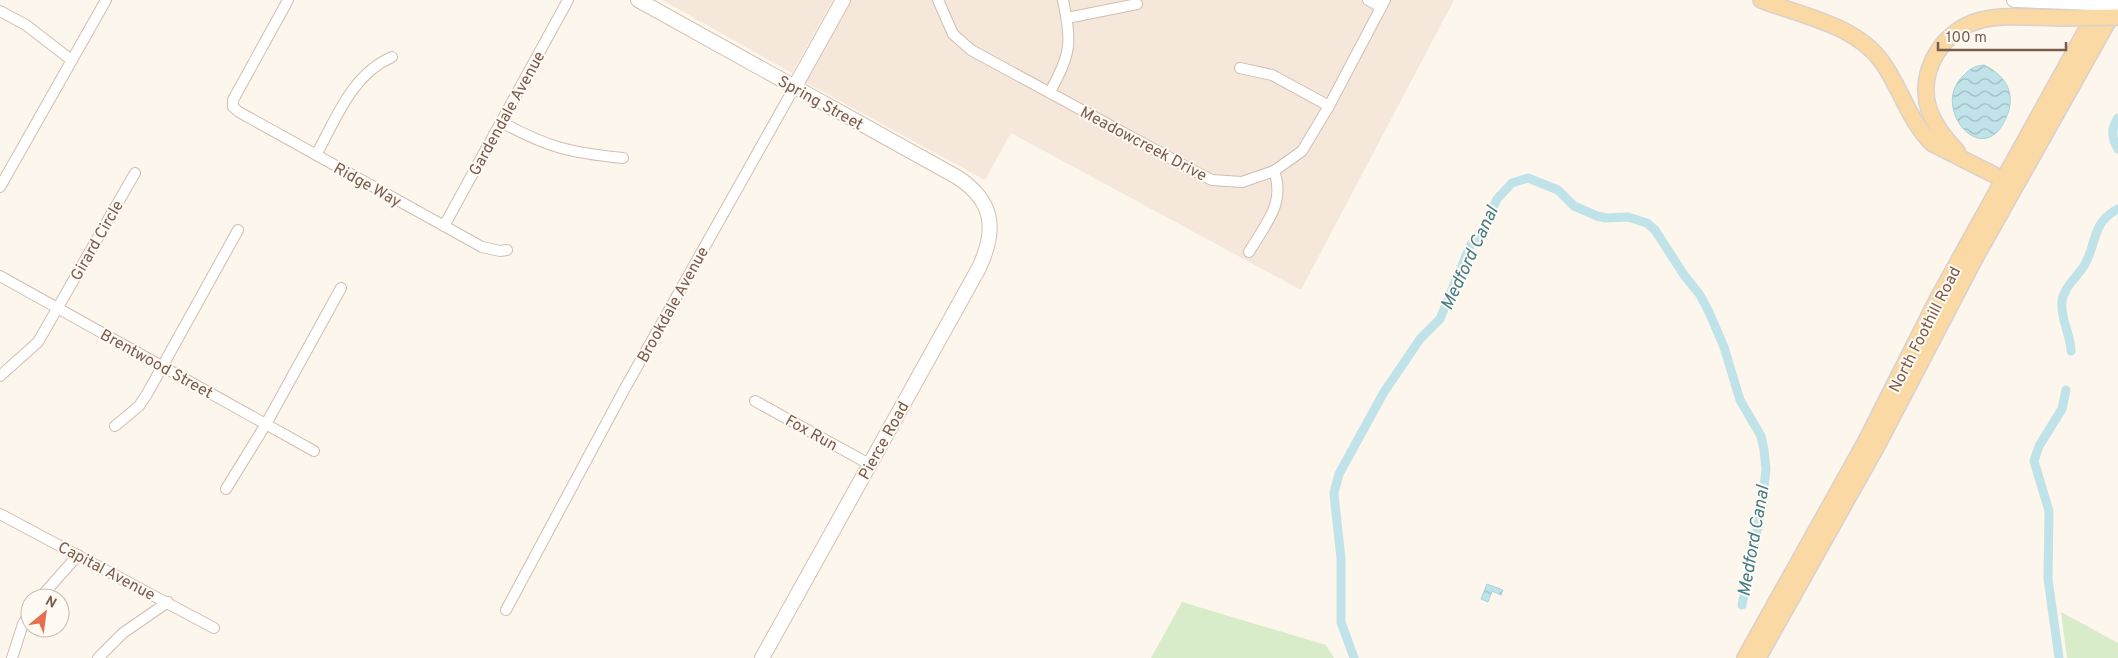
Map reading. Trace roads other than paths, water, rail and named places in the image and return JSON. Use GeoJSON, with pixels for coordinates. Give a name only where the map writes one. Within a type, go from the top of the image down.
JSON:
{"type":"FeatureCollection","features":[{"type":"Feature","properties":{"kind":"main road"},"geometry":{"type":"LineString","coordinates":[[1761,0],[1840,29],[1862,42],[1883,63],[1912,117],[1927,138],[1942,148],[1961,156],[2009,183]]}},
{"type":"Feature","properties":{"kind":"main road","name":"North Foothill Road"},"geometry":{"type":"LineString","coordinates":[[1758,658],[1878,444],[2103,0]]}},
{"type":"Feature","properties":{"kind":"main road","name":"North Foothill Road"},"geometry":{"type":"LineString","coordinates":[[1745,658],[1865,442],[1938,298],[2118,4]]}},
{"type":"Feature","properties":{"kind":"main road"},"geometry":{"type":"LineString","coordinates":[[1961,156],[1937,127],[1928,103],[1929,72],[1942,45],[1962,28],[1981,20],[2118,18]]}},
{"type":"Feature","properties":{"kind":"street"},"geometry":{"type":"LineString","coordinates":[[0,187],[70,59],[106,0]]}},
{"type":"Feature","properties":{"kind":"street","name":"Ridge Way"},"geometry":{"type":"LineString","coordinates":[[288,0],[233,100],[233,107],[482,247],[500,251],[507,250]]}},
{"type":"Feature","properties":{"kind":"street","name":"Gardendale Avenue"},"geometry":{"type":"LineString","coordinates":[[444,226],[568,0]]}},
{"type":"Feature","properties":{"kind":"street","name":"Spring Street"},"geometry":{"type":"LineString","coordinates":[[638,0],[967,184],[982,199],[989,218]]}},
{"type":"Feature","properties":{"kind":"street","name":"Brookdale Avenue"},"geometry":{"type":"LineString","coordinates":[[506,610],[624,390],[843,0]]}},
{"type":"Feature","properties":{"kind":"street","name":"Meadowcreek Drive"},"geometry":{"type":"LineString","coordinates":[[938,0],[953,34],[971,50],[1212,180],[1242,182],[1274,171],[1302,152],[1329,106],[1383,4]]}},
{"type":"Feature","properties":{"kind":"street"},"geometry":{"type":"LineString","coordinates":[[1050,92],[1067,57],[1069,45],[1063,0]]}},
{"type":"Feature","properties":{"kind":"street"},"geometry":{"type":"LineString","coordinates":[[1368,0],[1383,4]]}},
{"type":"Feature","properties":{"kind":"street"},"geometry":{"type":"LineString","coordinates":[[2014,0],[2118,4]]}},
{"type":"Feature","properties":{"kind":"street"},"geometry":{"type":"LineString","coordinates":[[1066,18],[1137,4]]}},
{"type":"Feature","properties":{"kind":"street"},"geometry":{"type":"LineString","coordinates":[[0,11],[26,25],[70,59]]}},
{"type":"Feature","properties":{"kind":"street"},"geometry":{"type":"LineString","coordinates":[[316,155],[353,89],[364,74],[377,63],[392,57]]}},
{"type":"Feature","properties":{"kind":"street"},"geometry":{"type":"LineString","coordinates":[[1240,68],[1272,74],[1329,106]]}},
{"type":"Feature","properties":{"kind":"street"},"geometry":{"type":"LineString","coordinates":[[501,122],[530,137],[568,151],[623,158]]}},
{"type":"Feature","properties":{"kind":"street"},"geometry":{"type":"LineString","coordinates":[[1249,252],[1278,200],[1280,188],[1274,171]]}},
{"type":"Feature","properties":{"kind":"street","name":"Girard Circle"},"geometry":{"type":"LineString","coordinates":[[0,376],[38,342],[135,173]]}},
{"type":"Feature","properties":{"kind":"street","name":"Pierce Road"},"geometry":{"type":"LineString","coordinates":[[762,658],[979,268],[989,243],[989,218]]}},
{"type":"Feature","properties":{"kind":"street"},"geometry":{"type":"LineString","coordinates":[[115,426],[139,406],[238,230]]}},
{"type":"Feature","properties":{"kind":"street","name":"Brentwood Street"},"geometry":{"type":"LineString","coordinates":[[0,276],[314,451]]}},
{"type":"Feature","properties":{"kind":"street"},"geometry":{"type":"LineString","coordinates":[[226,489],[266,424],[341,288]]}},
{"type":"Feature","properties":{"kind":"street","name":"Fox Run"},"geometry":{"type":"LineString","coordinates":[[754,400],[869,464]]}},
{"type":"Feature","properties":{"kind":"street","name":"Capital Avenue"},"geometry":{"type":"LineString","coordinates":[[0,515],[168,602],[214,628]]}},
{"type":"Feature","properties":{"kind":"street"},"geometry":{"type":"LineString","coordinates":[[49,588],[78,555]]}},
{"type":"Feature","properties":{"kind":"street"},"geometry":{"type":"LineString","coordinates":[[98,658],[123,633],[168,602]]}},
{"type":"Feature","properties":{"kind":"street"},"geometry":{"type":"LineString","coordinates":[[12,658],[20,633]]}},
{"type":"Feature","properties":{"kind":"water"},"geometry":{"type":"Polygon","coordinates":[[[1984,65],[1993,70],[2005,82],[2010,97],[2010,106],[2003,124],[1993,135],[1982,139],[1962,128],[1955,116],[1952,103],[1954,89],[1962,77],[1972,68],[1984,65]]]}},
{"type":"Feature","properties":{"kind":"water"},"geometry":{"type":"Polygon","coordinates":[[[1487,584],[1503,590],[1501,595],[1492,591],[1488,602],[1481,599],[1487,584]]]}},
{"type":"Feature","properties":{"kind":"waterway","name":"Medford Canal"},"geometry":{"type":"LineString","coordinates":[[2118,118],[2113,133],[2118,149]]}},
{"type":"Feature","properties":{"kind":"waterway","name":"Medford Canal"},"geometry":{"type":"LineString","coordinates":[[1354,658],[1341,622],[1341,558],[1334,493],[1339,474],[1384,392],[1420,339],[1440,319],[1470,246],[1485,226],[1497,199],[1512,183],[1528,178],[1558,190],[1574,206],[1597,216],[1606,218],[1628,217],[1647,223],[1655,230],[1684,275],[1700,295],[1709,312],[1724,347],[1740,400],[1761,436],[1764,450],[1766,469],[1762,506],[1742,605]]}},
{"type":"Feature","properties":{"kind":"waterway","name":"Medford Canal"},"geometry":{"type":"LineString","coordinates":[[2071,351],[2062,308],[2063,297],[2067,288],[2084,266],[2103,220],[2118,209]]}},
{"type":"Feature","properties":{"kind":"waterway","name":"Medford Canal"},"geometry":{"type":"LineString","coordinates":[[2059,658],[2048,579],[2049,511],[2034,461],[2039,446],[2062,409],[2066,390]]}}]}
